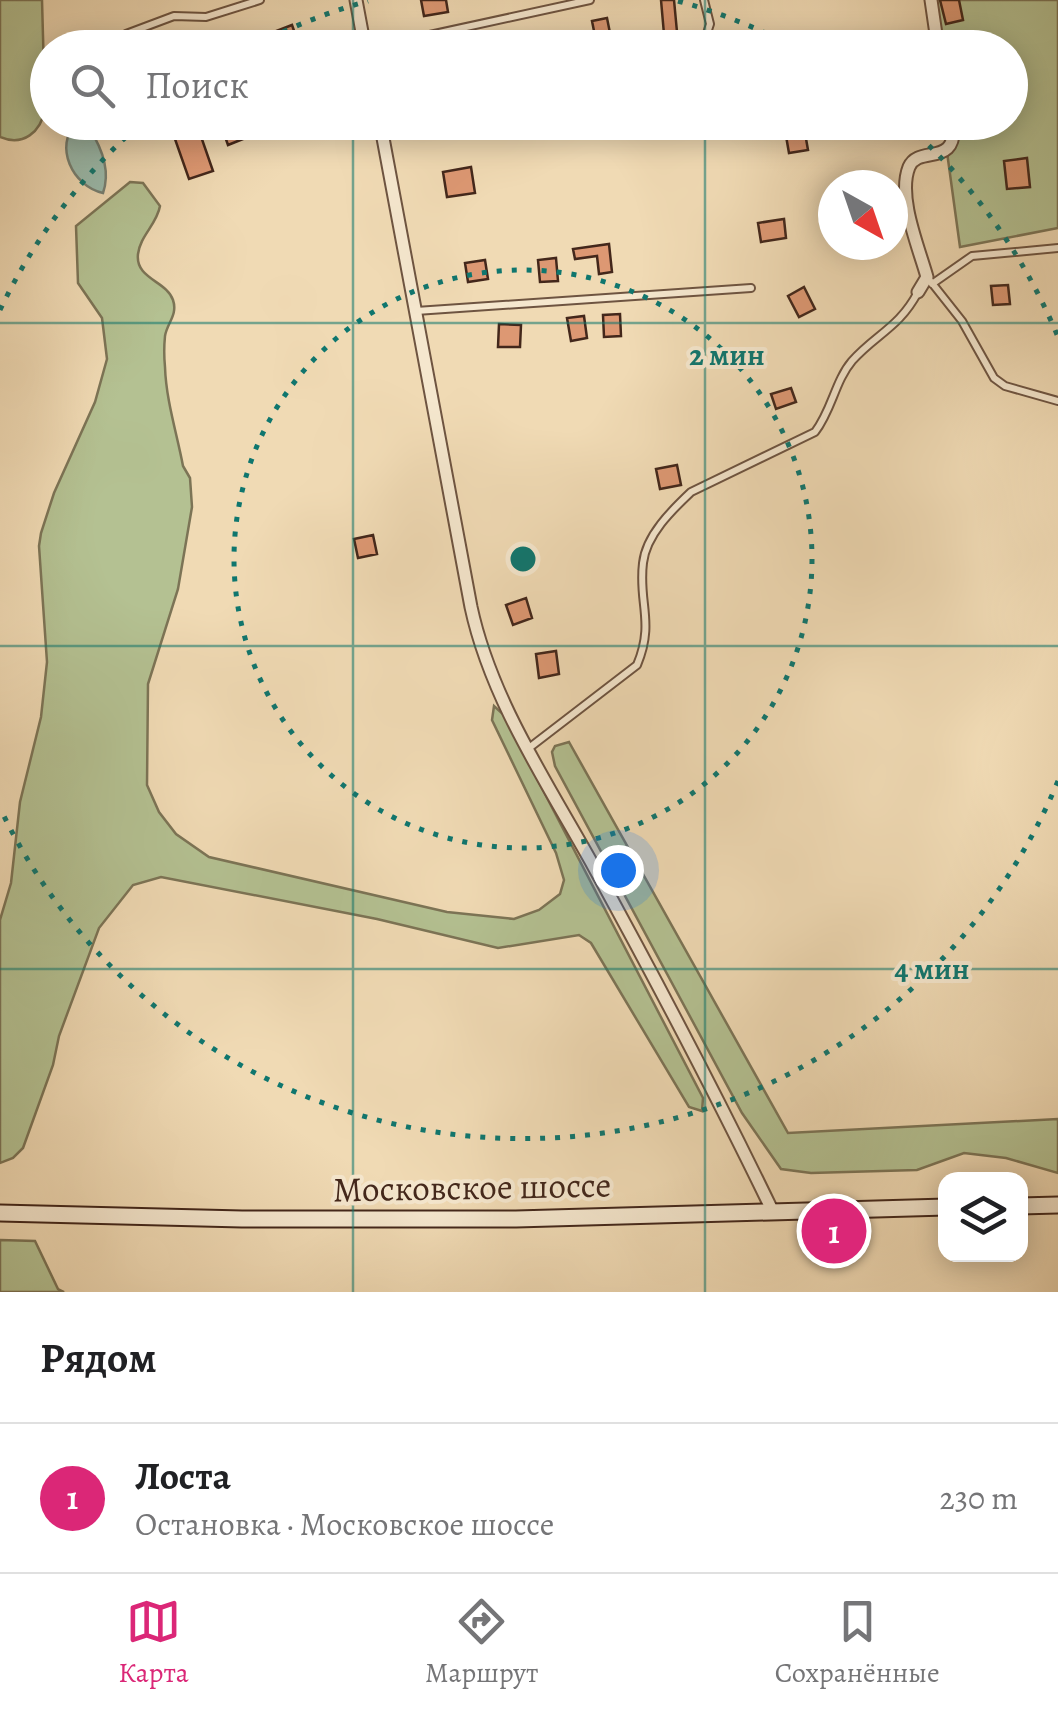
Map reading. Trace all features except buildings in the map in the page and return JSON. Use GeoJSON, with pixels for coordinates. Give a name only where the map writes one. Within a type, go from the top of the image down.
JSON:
{"type":"FeatureCollection","features":[{"type":"Feature","properties":{"kind":"main road"},"geometry":{"type":"LineString","coordinates":[[1028,1206],[1058,1205]]}},
{"type":"Feature","properties":{"kind":"main road","name":"Московское шоссе"},"geometry":{"type":"LineString","coordinates":[[0,1214],[516,1219],[938,1207]]}},
{"type":"Feature","properties":{"kind":"street"},"geometry":{"type":"LineString","coordinates":[[356,0],[364,30]]}},
{"type":"Feature","properties":{"kind":"street"},"geometry":{"type":"LineString","coordinates":[[931,0],[935,30]]}},
{"type":"Feature","properties":{"kind":"street"},"geometry":{"type":"LineString","coordinates":[[383,140],[477,634],[495,683],[654,977],[772,1210]]}},
{"type":"Feature","properties":{"kind":"street"},"geometry":{"type":"LineString","coordinates":[[918,292],[929,280],[908,212],[908,168],[914,161],[944,152],[951,140]]}},
{"type":"Feature","properties":{"kind":"lane"},"geometry":{"type":"LineString","coordinates":[[137,30],[174,16],[206,17],[260,0]]}},
{"type":"Feature","properties":{"kind":"lane"},"geometry":{"type":"LineString","coordinates":[[451,30],[590,0]]}},
{"type":"Feature","properties":{"kind":"lane"},"geometry":{"type":"LineString","coordinates":[[704,0],[708,30]]}},
{"type":"Feature","properties":{"kind":"lane"},"geometry":{"type":"LineString","coordinates":[[1058,248],[972,256],[929,280],[962,321],[994,378],[1005,386],[1058,401]]}},
{"type":"Feature","properties":{"kind":"lane"},"geometry":{"type":"LineString","coordinates":[[416,310],[751,288]]}},
{"type":"Feature","properties":{"kind":"lane"},"geometry":{"type":"LineString","coordinates":[[529,748],[637,665],[648,621],[642,564],[657,530],[676,506],[691,492],[816,432],[828,416],[854,358],[908,312],[918,292]]}},
{"type":"Feature","properties":{"kind":"green space"},"geometry":{"type":"Polygon","coordinates":[[[0,0],[42,0],[43,30],[30,30],[30,135],[16,140],[0,137],[0,0]]]}},
{"type":"Feature","properties":{"kind":"green space"},"geometry":{"type":"Polygon","coordinates":[[[927,0],[1058,0],[1058,228],[960,247],[945,140],[1028,140],[1028,30],[931,30],[927,0]]]}},
{"type":"Feature","properties":{"kind":"green space"},"geometry":{"type":"Polygon","coordinates":[[[130,182],[143,183],[160,206],[139,248],[138,262],[173,300],[173,315],[165,336],[166,379],[183,466],[190,478],[192,507],[178,589],[148,684],[147,785],[159,812],[176,834],[209,857],[447,912],[514,919],[539,910],[560,894],[564,880],[556,853],[492,720],[494,706],[504,715],[703,1098],[702,1111],[689,1107],[591,943],[579,935],[498,948],[377,919],[161,877],[133,885],[99,928],[23,1148],[0,1163],[0,920],[11,883],[20,802],[41,717],[47,662],[39,546],[54,493],[95,402],[107,359],[102,318],[78,283],[76,226],[130,182]]]}},
{"type":"Feature","properties":{"kind":"green space"},"geometry":{"type":"Polygon","coordinates":[[[569,742],[788,1133],[1058,1119],[1058,1173],[1006,1158],[964,1153],[917,1170],[811,1173],[781,1169],[742,1113],[555,766],[555,746],[569,742]]]}},
{"type":"Feature","properties":{"kind":"green space"},"geometry":{"type":"Polygon","coordinates":[[[0,1240],[35,1241],[58,1289],[64,1292],[0,1292],[0,1240]]]}},
{"type":"Feature","properties":{"kind":"shaded area"},"geometry":{"type":"Polygon","coordinates":[[[95,140],[106,168],[103,193],[75,174],[67,143],[95,140]]]}},
{"type":"Feature","properties":{"kind":"place","name":"Лоста"},"geometry":{"type":"Point","coordinates":[834,1231]}}]}
